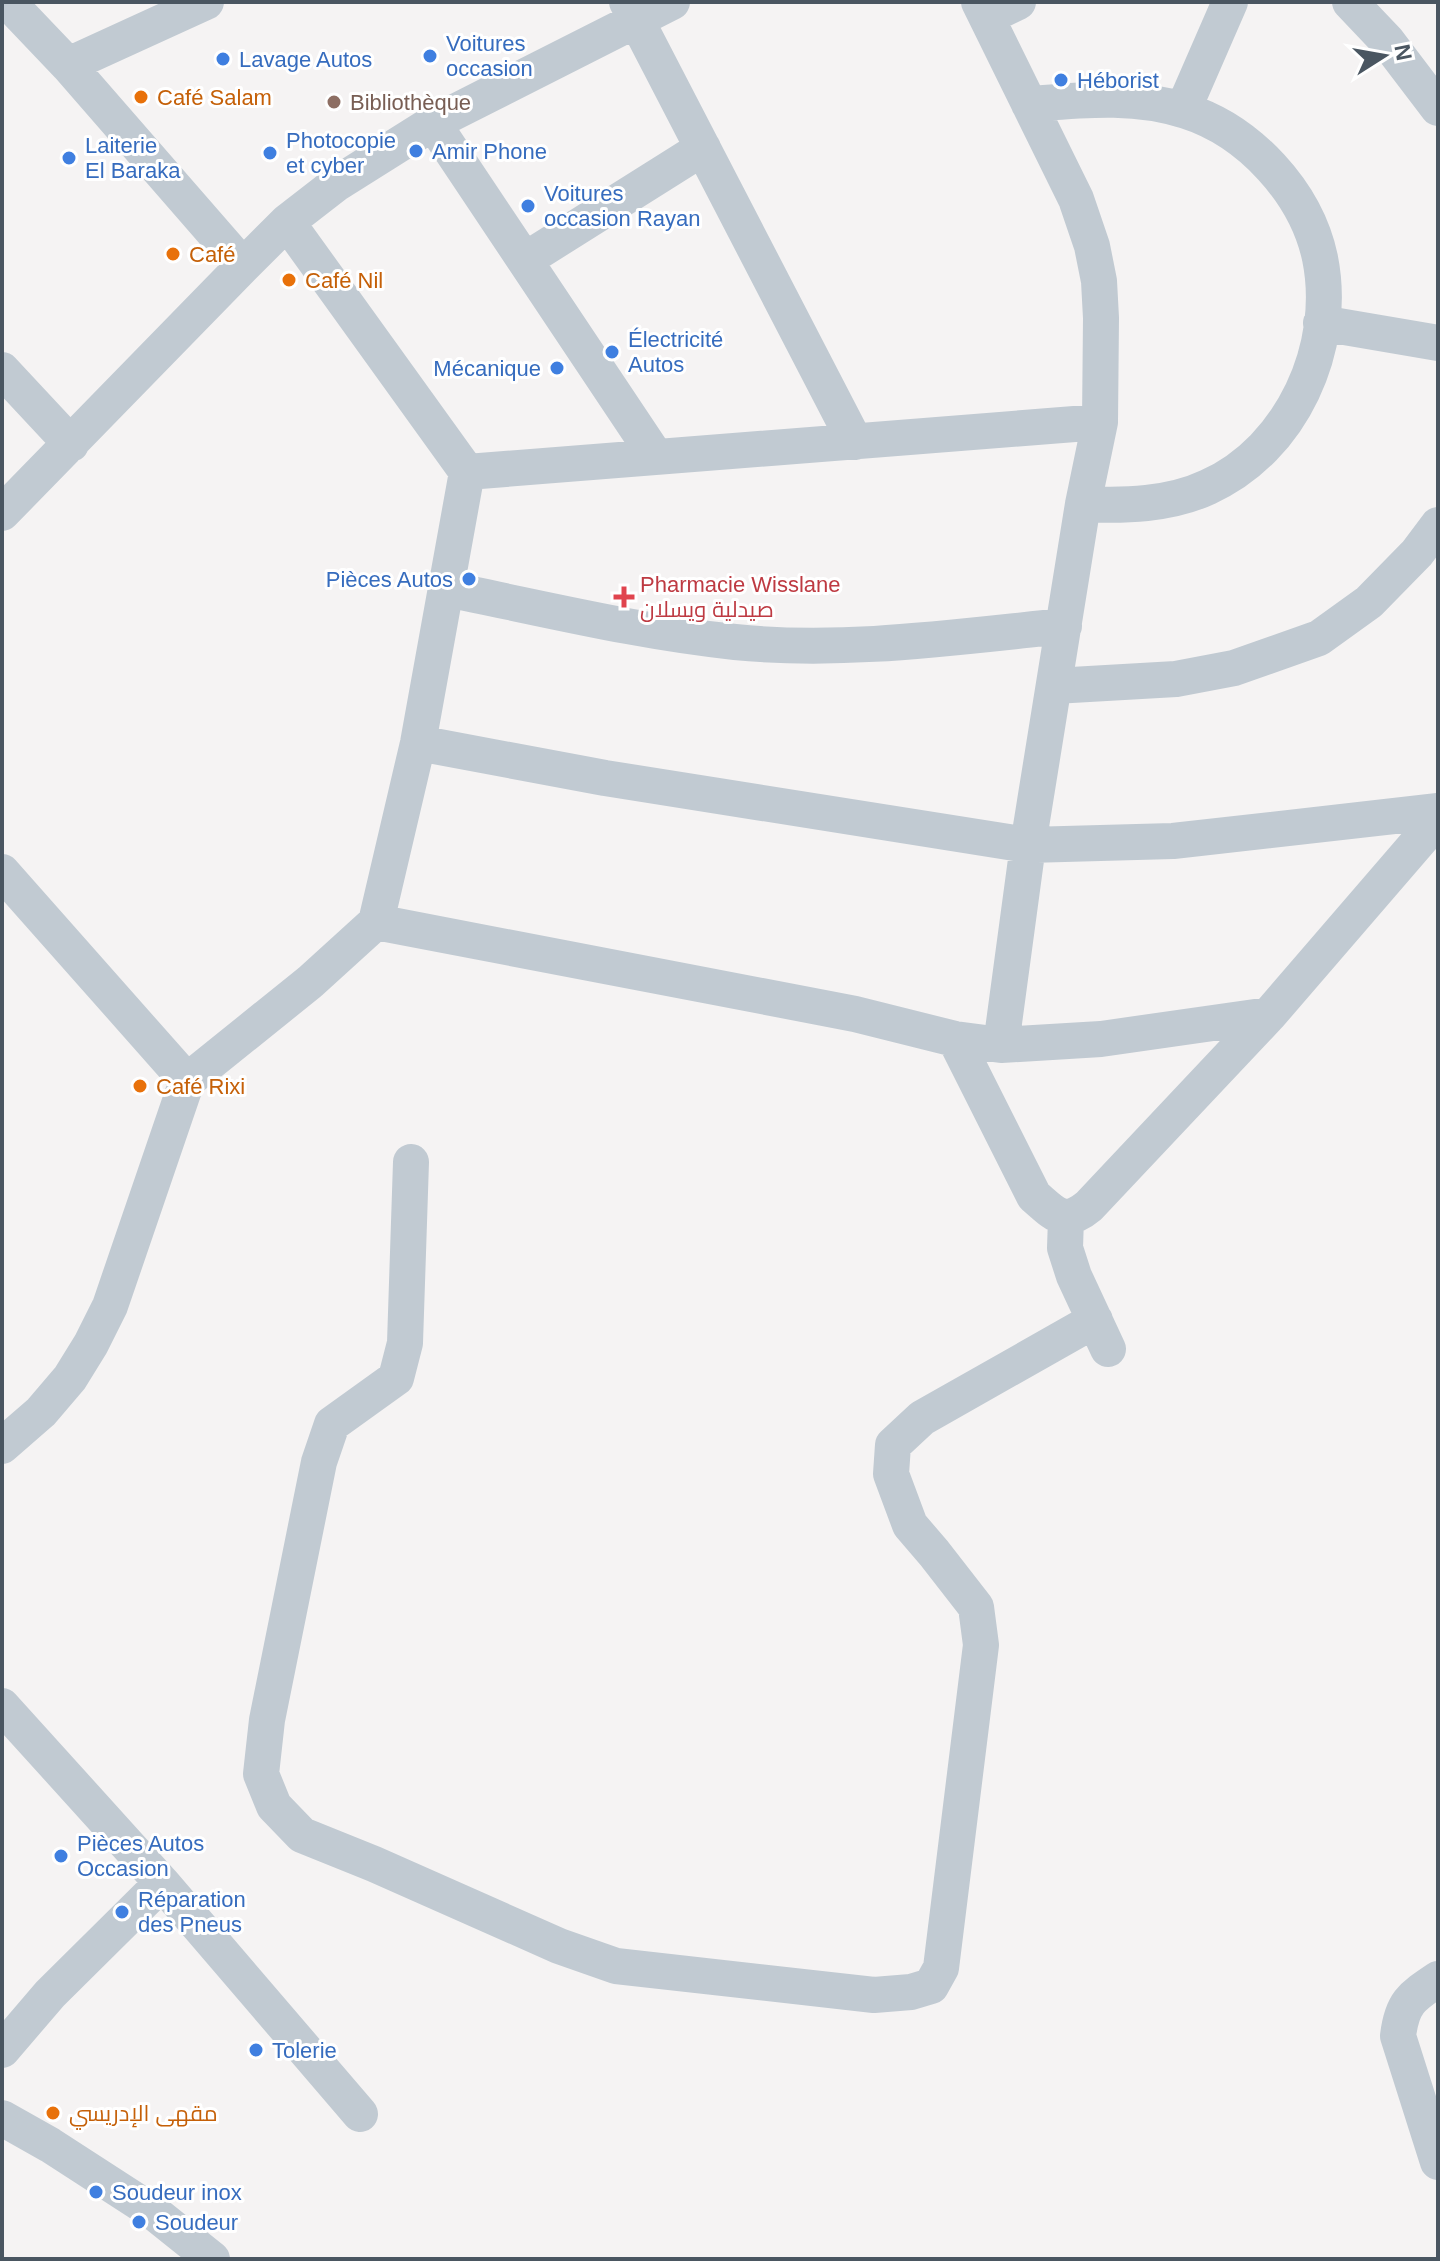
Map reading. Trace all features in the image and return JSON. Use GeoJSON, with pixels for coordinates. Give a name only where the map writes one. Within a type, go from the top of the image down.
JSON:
{"type":"FeatureCollection","features":[{"type":"Feature","properties":{"kind":"street"},"geometry":{"type":"LineString","coordinates":[[8,2],[68,65],[243,266]]}},
{"type":"Feature","properties":{"kind":"street"},"geometry":{"type":"LineString","coordinates":[[68,65],[206,2]]}},
{"type":"Feature","properties":{"kind":"street"},"geometry":{"type":"LineString","coordinates":[[2,513],[287,222],[336,184],[433,123],[632,11],[672,2]]}},
{"type":"Feature","properties":{"kind":"street"},"geometry":{"type":"LineString","coordinates":[[1183,110],[1230,2]]}},
{"type":"Feature","properties":{"kind":"street"},"geometry":{"type":"LineString","coordinates":[[1350,2],[1387,41],[1438,108]]}},
{"type":"Feature","properties":{"kind":"street"},"geometry":{"type":"LineString","coordinates":[[995,7],[1029,104],[1076,199],[1092,246],[1099,281],[1101,318],[1100,422],[1083,504],[1028,845],[1001,1045]]}},
{"type":"Feature","properties":{"kind":"street"},"geometry":{"type":"LineString","coordinates":[[632,11],[855,442]]}},
{"type":"Feature","properties":{"kind":"street"},"geometry":{"type":"LineString","coordinates":[[1029,104],[1112,99],[1183,110],[1223,127],[1262,158],[1297,202],[1320,258],[1323,301],[1315,360],[1303,393],[1278,433],[1242,467],[1209,487],[1169,499],[1125,505],[1083,504]]}},
{"type":"Feature","properties":{"kind":"street"},"geometry":{"type":"LineString","coordinates":[[433,123],[656,457]]}},
{"type":"Feature","properties":{"kind":"street"},"geometry":{"type":"LineString","coordinates":[[525,260],[703,148]]}},
{"type":"Feature","properties":{"kind":"street"},"geometry":{"type":"LineString","coordinates":[[2,1446],[41,1412],[70,1378],[91,1344],[110,1306],[187,1081],[310,982],[376,922],[418,743],[467,472],[287,222]]}},
{"type":"Feature","properties":{"kind":"street"},"geometry":{"type":"LineString","coordinates":[[1321,323],[1438,343]]}},
{"type":"Feature","properties":{"kind":"street"},"geometry":{"type":"LineString","coordinates":[[2,370],[71,444]]}},
{"type":"Feature","properties":{"kind":"street"},"geometry":{"type":"LineString","coordinates":[[467,472],[1100,422]]}},
{"type":"Feature","properties":{"kind":"street"},"geometry":{"type":"LineString","coordinates":[[1054,686],[1176,679],[1234,668],[1319,638],[1369,602],[1417,553],[1438,525]]}},
{"type":"Feature","properties":{"kind":"street"},"geometry":{"type":"LineString","coordinates":[[446,589],[647,629],[735,642],[858,645],[1064,626]]}},
{"type":"Feature","properties":{"kind":"street"},"geometry":{"type":"LineString","coordinates":[[418,743],[605,778],[1028,845],[1173,841],[1438,811]]}},
{"type":"Feature","properties":{"kind":"street"},"geometry":{"type":"LineString","coordinates":[[955,1039],[1034,1196],[1053,1213],[1066,1218],[1078,1216],[1269,1015],[1438,819]]}},
{"type":"Feature","properties":{"kind":"street"},"geometry":{"type":"LineString","coordinates":[[2,872],[187,1081]]}},
{"type":"Feature","properties":{"kind":"street"},"geometry":{"type":"LineString","coordinates":[[376,922],[855,1014],[955,1039],[1001,1045],[1101,1039],[1269,1015]]}},
{"type":"Feature","properties":{"kind":"street"},"geometry":{"type":"LineString","coordinates":[[411,1162],[405,1343],[396,1378],[332,1424],[324,1449],[267,1720],[261,1774],[274,1806],[302,1835],[559,1946],[616,1966],[874,1995],[911,1992],[931,1986],[941,1968],[981,1645],[976,1607],[910,1525],[891,1474],[893,1445],[922,1418],[1102,1334],[1074,1276],[1065,1248],[1066,1218]]}},
{"type":"Feature","properties":{"kind":"street"},"geometry":{"type":"LineString","coordinates":[[2,1706],[162,1883],[360,2114]]}},
{"type":"Feature","properties":{"kind":"street"},"geometry":{"type":"LineString","coordinates":[[2,2050],[50,1994],[162,1883]]}},
{"type":"Feature","properties":{"kind":"street"},"geometry":{"type":"LineString","coordinates":[[1438,1979],[1416,1994],[1400,2015],[1398,2036],[1438,2162]]}},
{"type":"Feature","properties":{"kind":"street"},"geometry":{"type":"LineString","coordinates":[[2,2118],[152,2211],[212,2259]]}},
{"type":"Feature","properties":{"kind":"place","name":"Voitures occasion"},"geometry":{"type":"Point","coordinates":[430,56]}},
{"type":"Feature","properties":{"kind":"place","name":"Lavage Autos"},"geometry":{"type":"Point","coordinates":[223,59]}},
{"type":"Feature","properties":{"kind":"place","name":"Héborist"},"geometry":{"type":"Point","coordinates":[1061,80]}},
{"type":"Feature","properties":{"kind":"place","name":"Café Salam"},"geometry":{"type":"Point","coordinates":[141,97]}},
{"type":"Feature","properties":{"kind":"place","name":"Bibliothèque"},"geometry":{"type":"Point","coordinates":[334,102]}},
{"type":"Feature","properties":{"kind":"place","name":"Amir Phone"},"geometry":{"type":"Point","coordinates":[416,151]}},
{"type":"Feature","properties":{"kind":"place","name":"Photocopie et cyber"},"geometry":{"type":"Point","coordinates":[270,153]}},
{"type":"Feature","properties":{"kind":"place","name":"Laiterie El Baraka"},"geometry":{"type":"Point","coordinates":[69,158]}},
{"type":"Feature","properties":{"kind":"place","name":"Voitures occasion Rayan"},"geometry":{"type":"Point","coordinates":[528,206]}},
{"type":"Feature","properties":{"kind":"place","name":"Café"},"geometry":{"type":"Point","coordinates":[173,254]}},
{"type":"Feature","properties":{"kind":"place","name":"Café Nil"},"geometry":{"type":"Point","coordinates":[289,280]}},
{"type":"Feature","properties":{"kind":"place","name":"Électricité Autos"},"geometry":{"type":"Point","coordinates":[612,352]}},
{"type":"Feature","properties":{"kind":"place","name":"Mécanique"},"geometry":{"type":"Point","coordinates":[557,368]}},
{"type":"Feature","properties":{"kind":"place","name":"Pièces Autos"},"geometry":{"type":"Point","coordinates":[469,579]}},
{"type":"Feature","properties":{"kind":"place","name":"Pharmacie Wisslane صيدلية ويسلان"},"geometry":{"type":"Point","coordinates":[624,597]}},
{"type":"Feature","properties":{"kind":"place","name":"Café Rixi"},"geometry":{"type":"Point","coordinates":[140,1086]}},
{"type":"Feature","properties":{"kind":"place","name":"Pièces Autos Occasion"},"geometry":{"type":"Point","coordinates":[61,1856]}},
{"type":"Feature","properties":{"kind":"place","name":"Réparation des Pneus"},"geometry":{"type":"Point","coordinates":[122,1912]}},
{"type":"Feature","properties":{"kind":"place","name":"Tolerie"},"geometry":{"type":"Point","coordinates":[256,2050]}},
{"type":"Feature","properties":{"kind":"place","name":"مقهى الإدريسي"},"geometry":{"type":"Point","coordinates":[53,2113]}},
{"type":"Feature","properties":{"kind":"place","name":"Soudeur inox"},"geometry":{"type":"Point","coordinates":[96,2192]}},
{"type":"Feature","properties":{"kind":"place","name":"Soudeur"},"geometry":{"type":"Point","coordinates":[139,2222]}}]}
